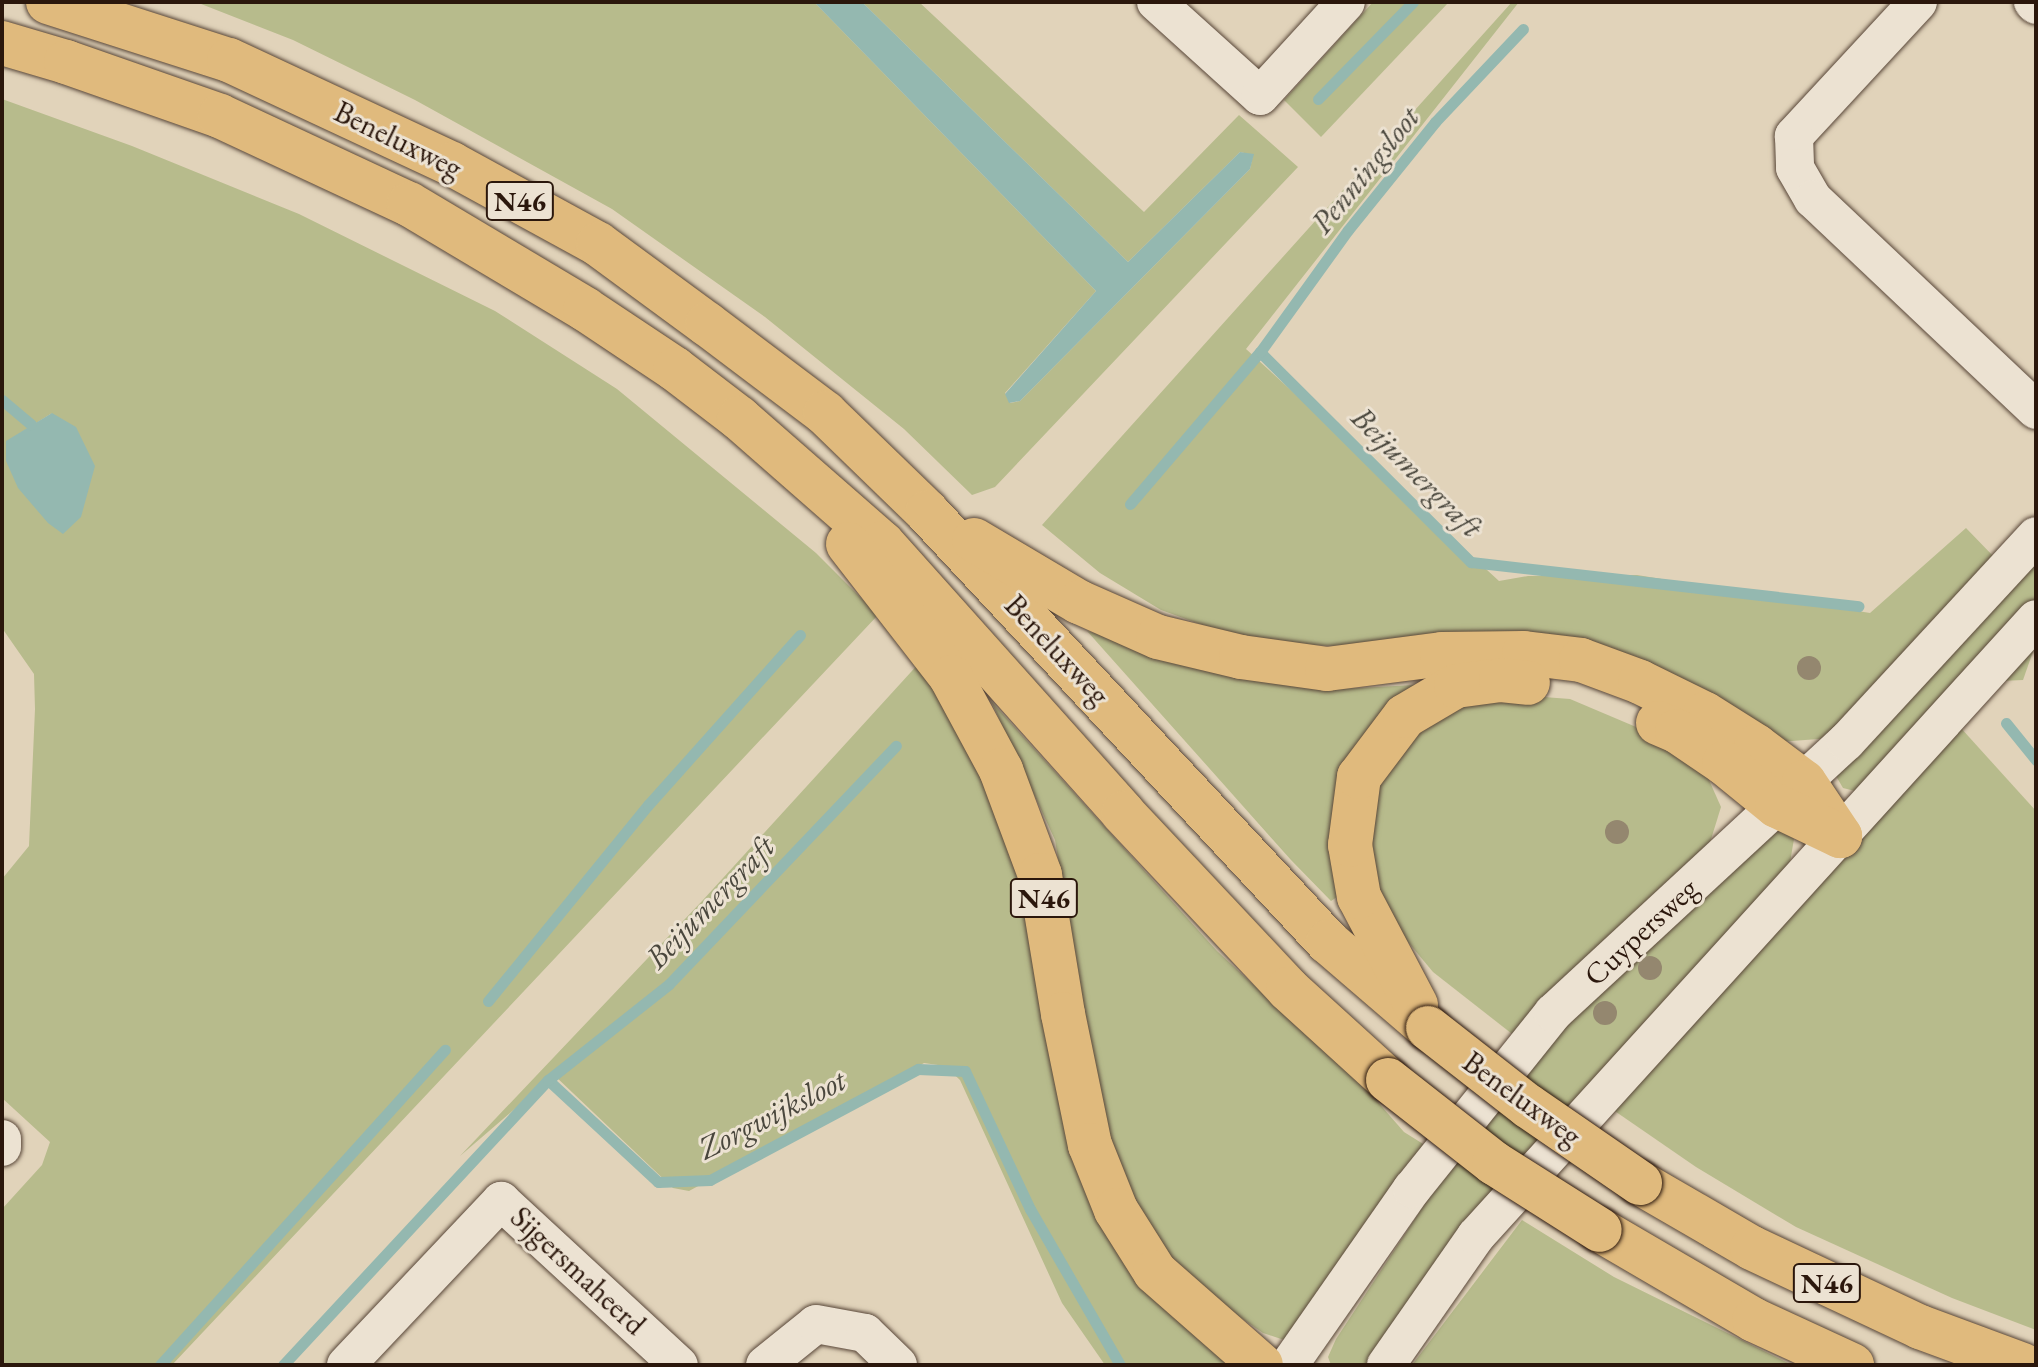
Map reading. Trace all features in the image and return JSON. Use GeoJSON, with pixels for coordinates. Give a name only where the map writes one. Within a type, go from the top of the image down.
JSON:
{"type":"FeatureCollection","features":[{"type":"Feature","properties":{"kind":"highway","name":"Beneluxweg"},"geometry":{"type":"LineString","coordinates":[[48,2],[229,60],[452,164],[598,244],[825,413],[927,512],[1328,942],[1428,1028],[1528,1106],[1640,1183],[1752,1248],[1920,1327],[2023,1365]]}},
{"type":"Feature","properties":{"kind":"highway","name":"Beneluxweg"},"geometry":{"type":"LineString","coordinates":[[2,43],[220,116],[409,204],[585,309],[675,369],[770,444],[882,543],[1123,813],[1257,956],[1388,1080],[1494,1163],[1600,1230],[1754,1320],[1852,1365]]}},
{"type":"Feature","properties":{"kind":"highway","name":"N46"},"geometry":{"type":"LineString","coordinates":[[770,444],[951,677],[1001,770],[1040,875],[1063,1014],[1090,1145],[1116,1210],[1155,1272],[1261,1365]]}},
{"type":"Feature","properties":{"kind":"highway","name":"N46"},"geometry":{"type":"LineString","coordinates":[[927,512],[1079,602],[1158,637],[1241,657],[1327,669],[1442,654],[1524,653],[1581,660],[1640,682],[1705,714],[1840,836]]}},
{"type":"Feature","properties":{"kind":"highway","name":"N46"},"geometry":{"type":"LineString","coordinates":[[1428,1028],[1359,897],[1350,845],[1359,777],[1405,716],[1456,686],[1501,680],[1567,687],[1677,731],[1790,794]]}},
{"type":"Feature","properties":{"kind":"street"},"geometry":{"type":"LineString","coordinates":[[1156,2],[1260,96],[1346,2]]}},
{"type":"Feature","properties":{"kind":"street"},"geometry":{"type":"LineString","coordinates":[[1918,2],[1794,136],[1795,168],[1813,199],[2036,410]]}},
{"type":"Feature","properties":{"kind":"street","name":"Cuypersweg"},"geometry":{"type":"LineString","coordinates":[[1289,1365],[1412,1189],[1553,1013],[1887,700],[2036,536]]}},
{"type":"Feature","properties":{"kind":"street"},"geometry":{"type":"LineString","coordinates":[[1386,1365],[1476,1236],[1625,1068],[2036,619]]}},
{"type":"Feature","properties":{"kind":"street"},"geometry":{"type":"LineString","coordinates":[[2,1139],[2,1147]]}},
{"type":"Feature","properties":{"kind":"street","name":"Sijgersmaheerd"},"geometry":{"type":"LineString","coordinates":[[346,1365],[501,1201],[679,1365]]}},
{"type":"Feature","properties":{"kind":"street"},"geometry":{"type":"LineString","coordinates":[[765,1365],[816,1324],[865,1333],[898,1365]]}},
{"type":"Feature","properties":{"kind":"green space"},"geometry":{"type":"Polygon","coordinates":[[[196,2],[814,2],[1096,291],[1005,393],[1010,403],[1020,401],[1250,169],[1253,155],[1240,152],[1128,262],[862,2],[919,2],[1144,212],[1239,115],[1298,167],[995,487],[972,495],[904,429],[765,317],[612,209],[415,100],[293,40],[196,2]]]}},
{"type":"Feature","properties":{"kind":"green space"},"geometry":{"type":"Polygon","coordinates":[[[1373,2],[1449,2],[1321,137],[1284,100],[1373,2]]]}},
{"type":"Feature","properties":{"kind":"green space"},"geometry":{"type":"Polygon","coordinates":[[[1512,2],[1519,2],[1246,349],[1499,581],[1528,576],[1637,575],[1870,613],[1966,528],[1995,558],[1832,738],[1777,742],[1681,685],[1371,647],[1311,645],[1233,636],[1161,610],[1100,573],[1042,525],[1512,2]]]}},
{"type":"Feature","properties":{"kind":"green space"},"geometry":{"type":"Polygon","coordinates":[[[2,99],[132,146],[299,214],[495,311],[617,389],[816,553],[878,615],[172,1365],[2,1365],[2,1209],[42,1165],[50,1142],[2,1098],[2,879],[29,846],[35,709],[34,674],[2,628],[2,99]],[[52,413],[6,442],[6,461],[52,413]]]}},
{"type":"Feature","properties":{"kind":"green space"},"geometry":{"type":"Polygon","coordinates":[[[2036,558],[2036,598],[1912,737],[1855,791],[1843,788],[1836,776],[2036,558]]]}},
{"type":"Feature","properties":{"kind":"green space"},"geometry":{"type":"Polygon","coordinates":[[[1087,631],[1224,669],[1339,689],[1433,684],[1371,725],[1340,895],[1331,901],[1291,860],[1087,631]]]}},
{"type":"Feature","properties":{"kind":"green space"},"geometry":{"type":"Polygon","coordinates":[[[2036,643],[2023,680],[2001,681],[2036,643]]]}},
{"type":"Feature","properties":{"kind":"green space"},"geometry":{"type":"Polygon","coordinates":[[[921,661],[960,724],[1012,845],[1090,1165],[1239,1365],[1105,1365],[1062,1303],[960,1080],[945,1066],[924,1063],[689,1191],[673,1188],[554,1075],[460,1156],[703,900],[921,661]]]}},
{"type":"Feature","properties":{"kind":"green space"},"geometry":{"type":"Polygon","coordinates":[[[1493,693],[1570,699],[1681,746],[1705,771],[1721,807],[1708,849],[1516,1037],[1433,972],[1403,936],[1380,900],[1368,863],[1367,805],[1424,718],[1493,693]]]}},
{"type":"Feature","properties":{"kind":"green space"},"geometry":{"type":"Polygon","coordinates":[[[991,701],[1217,951],[1369,1092],[1404,1132],[1428,1147],[1290,1342],[1263,1333],[1221,1304],[1172,1258],[1116,1172],[1087,1033],[1055,840],[991,701]]]}},
{"type":"Feature","properties":{"kind":"green space"},"geometry":{"type":"Polygon","coordinates":[[[1960,727],[2036,811],[2036,1330],[1952,1298],[1796,1227],[1696,1167],[1606,1105],[1960,727]]]}},
{"type":"Feature","properties":{"kind":"green space"},"geometry":{"type":"Polygon","coordinates":[[[1781,825],[1794,839],[1788,874],[1610,1060],[1369,1365],[1331,1365],[1328,1357],[1336,1339],[1424,1205],[1552,1041],[1693,898],[1781,825]]]}},
{"type":"Feature","properties":{"kind":"green space"},"geometry":{"type":"Polygon","coordinates":[[[1522,1220],[1614,1277],[1792,1365],[1412,1365],[1522,1220]]]}},
{"type":"Feature","properties":{"kind":"water"},"geometry":{"type":"Polygon","coordinates":[[[814,2],[862,2],[1128,262],[1240,152],[1254,154],[1250,169],[1020,401],[1009,403],[1005,394],[1096,291],[814,2]]]}},
{"type":"Feature","properties":{"kind":"water"},"geometry":{"type":"Polygon","coordinates":[[[52,413],[76,427],[95,466],[81,517],[63,534],[48,523],[18,488],[6,461],[6,441],[52,413]]]}},
{"type":"Feature","properties":{"kind":"waterway"},"geometry":{"type":"LineString","coordinates":[[1318,99],[1413,2]]}},
{"type":"Feature","properties":{"kind":"waterway","name":"Penningsloot"},"geometry":{"type":"LineString","coordinates":[[1130,504],[1260,352],[1348,230],[1435,122],[1523,29]]}},
{"type":"Feature","properties":{"kind":"waterway","name":"Beijumergraft"},"geometry":{"type":"LineString","coordinates":[[1260,352],[1471,562],[1859,606]]}},
{"type":"Feature","properties":{"kind":"waterway"},"geometry":{"type":"LineString","coordinates":[[2,400],[31,424]]}},
{"type":"Feature","properties":{"kind":"waterway","name":"Zorgwijksloot"},"geometry":{"type":"LineString","coordinates":[[488,1001],[648,805],[800,635]]}},
{"type":"Feature","properties":{"kind":"waterway","name":"Beijumergraft"},"geometry":{"type":"LineString","coordinates":[[2006,723],[2036,760]]}},
{"type":"Feature","properties":{"kind":"waterway","name":"Beijumergraft"},"geometry":{"type":"LineString","coordinates":[[283,1365],[548,1080],[669,984],[896,746]]}},
{"type":"Feature","properties":{"kind":"waterway","name":"Zorgwijksloot"},"geometry":{"type":"LineString","coordinates":[[160,1365],[445,1050]]}},
{"type":"Feature","properties":{"kind":"waterway","name":"Zorgwijksloot"},"geometry":{"type":"LineString","coordinates":[[548,1080],[658,1182],[710,1180],[918,1069],[965,1071],[1030,1209],[1120,1365]]}}]}
